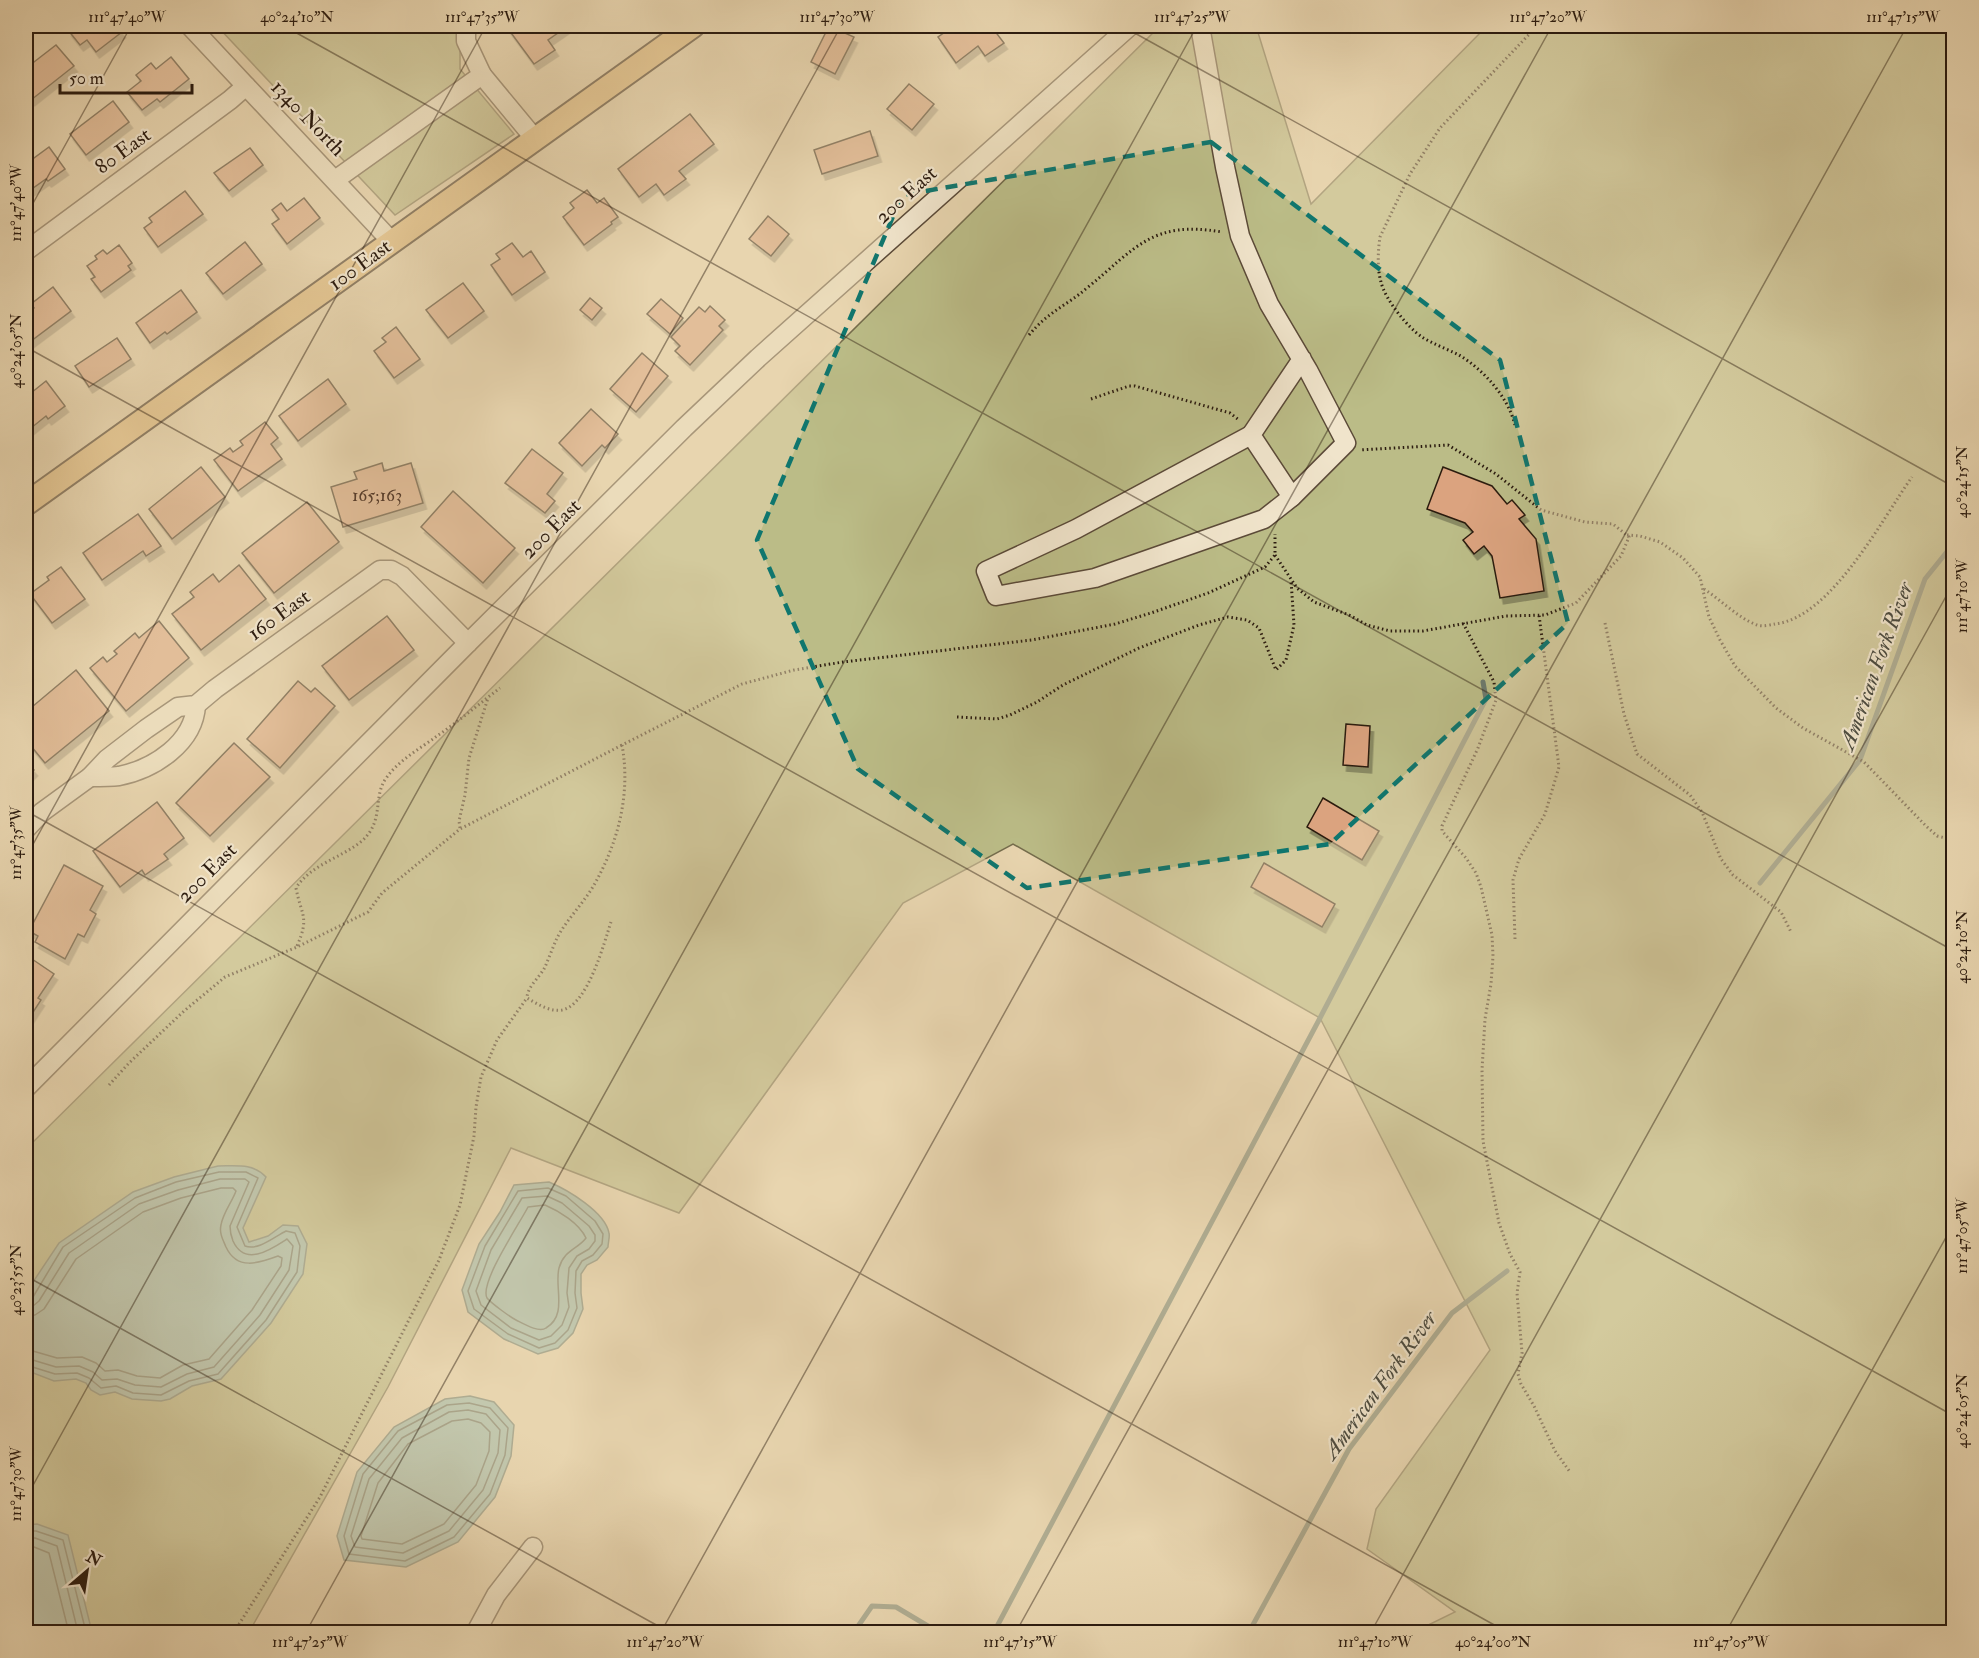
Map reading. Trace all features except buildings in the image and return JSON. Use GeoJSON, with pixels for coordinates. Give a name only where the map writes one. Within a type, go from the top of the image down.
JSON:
{"type":"FeatureCollection","features":[{"type":"Feature","properties":{"kind":"main road","name":"100 East"},"geometry":{"type":"LineString","coordinates":[[26,504],[693,26]]}},
{"type":"Feature","properties":{"kind":"street","name":"1340 North"},"geometry":{"type":"LineString","coordinates":[[190,26],[392,242]]}},
{"type":"Feature","properties":{"kind":"street"},"geometry":{"type":"LineString","coordinates":[[466,26],[466,41],[482,75],[535,139]]}},
{"type":"Feature","properties":{"kind":"street","name":"200 East"},"geometry":{"type":"LineString","coordinates":[[29,1096],[468,643],[758,358],[1130,26]]}},
{"type":"Feature","properties":{"kind":"street"},"geometry":{"type":"LineString","coordinates":[[1200,26],[1225,167],[1240,236],[1269,304],[1302,359],[1346,443],[1292,497],[1264,519],[1095,578],[996,596],[986,571],[1076,529],[1251,435],[1302,359]]}},
{"type":"Feature","properties":{"kind":"street"},"geometry":{"type":"LineString","coordinates":[[335,180],[482,75]]}},
{"type":"Feature","properties":{"kind":"street","name":"80 East"},"geometry":{"type":"LineString","coordinates":[[26,251],[246,86]]}},
{"type":"Feature","properties":{"kind":"street"},"geometry":{"type":"LineString","coordinates":[[1251,435],[1292,497]]}},
{"type":"Feature","properties":{"kind":"street","name":"160 East"},"geometry":{"type":"LineString","coordinates":[[26,829],[42,812],[90,777],[107,759],[178,707],[196,705],[380,570],[391,570],[414,586],[468,643]]}},
{"type":"Feature","properties":{"kind":"street"},"geometry":{"type":"LineString","coordinates":[[90,777],[119,776],[144,768],[163,758],[188,732],[195,718],[196,705]]}},
{"type":"Feature","properties":{"kind":"street"},"geometry":{"type":"LineString","coordinates":[[476,1632],[496,1595],[533,1547]]}},
{"type":"Feature","properties":{"kind":"path"},"geometry":{"type":"LineString","coordinates":[[1515,425],[1505,401],[1493,384],[1477,368],[1460,356],[1423,338],[1409,327],[1381,282],[1379,244],[1380,237],[1410,174],[1440,128],[1538,26]]}},
{"type":"Feature","properties":{"kind":"path"},"geometry":{"type":"LineString","coordinates":[[1029,335],[1041,321],[1086,290],[1136,246],[1154,237],[1177,228],[1220,231],[1240,236]]}},
{"type":"Feature","properties":{"kind":"path"},"geometry":{"type":"LineString","coordinates":[[1090,399],[1135,386],[1230,413],[1237,417],[1251,435]]}},
{"type":"Feature","properties":{"kind":"path"},"geometry":{"type":"LineString","coordinates":[[1275,526],[1275,555],[1296,588],[1314,602],[1349,615],[1367,625],[1390,631],[1423,631],[1506,616],[1545,615],[1576,603],[1621,556],[1629,537],[1613,524],[1585,522],[1541,510],[1496,474],[1448,445],[1367,451],[1355,449],[1346,443]]}},
{"type":"Feature","properties":{"kind":"path"},"geometry":{"type":"LineString","coordinates":[[1704,590],[1759,626],[1782,623],[1801,616],[1820,600],[1851,567],[1912,477]]}},
{"type":"Feature","properties":{"kind":"path"},"geometry":{"type":"LineString","coordinates":[[1626,534],[1660,542],[1700,577],[1709,617],[1735,666],[1776,708],[1803,728],[1864,762],[1937,836],[1953,840]]}},
{"type":"Feature","properties":{"kind":"path"},"geometry":{"type":"LineString","coordinates":[[109,1084],[207,990],[225,977],[297,947],[368,912],[382,892],[460,829],[742,684],[794,670],[843,662],[1032,640],[1115,624],[1245,578],[1265,567],[1275,555]]}},
{"type":"Feature","properties":{"kind":"path"},"geometry":{"type":"LineString","coordinates":[[957,717],[996,718],[1010,715],[1139,648],[1199,625],[1228,617],[1247,620],[1259,628],[1276,670],[1286,660],[1293,625],[1290,578]]}},
{"type":"Feature","properties":{"kind":"path"},"geometry":{"type":"LineString","coordinates":[[1515,939],[1513,880],[1519,859],[1545,814],[1559,767],[1539,615]]}},
{"type":"Feature","properties":{"kind":"path"},"geometry":{"type":"LineString","coordinates":[[1463,623],[1494,682],[1496,700],[1478,748],[1442,826],[1442,831],[1476,873],[1492,935],[1492,975],[1485,1019],[1482,1070],[1483,1141],[1499,1223],[1520,1272],[1518,1310],[1522,1353],[1518,1374],[1555,1451],[1570,1472]]}},
{"type":"Feature","properties":{"kind":"path"},"geometry":{"type":"LineString","coordinates":[[1605,623],[1624,714],[1637,754],[1668,781],[1690,795],[1702,812],[1721,859],[1733,875],[1781,912],[1791,932]]}},
{"type":"Feature","properties":{"kind":"path"},"geometry":{"type":"LineString","coordinates":[[297,947],[305,927],[304,913],[296,888],[302,878],[362,841],[373,828],[381,789],[386,777],[415,752],[500,688]]}},
{"type":"Feature","properties":{"kind":"path"},"geometry":{"type":"LineString","coordinates":[[460,829],[459,821],[465,795],[469,758],[489,696]]}},
{"type":"Feature","properties":{"kind":"path"},"geometry":{"type":"LineString","coordinates":[[234,1632],[320,1497],[439,1260],[460,1205],[474,1136],[481,1077],[497,1040],[527,998],[527,993],[542,974],[557,939],[594,885],[618,829],[624,800],[625,774],[622,745]]}},
{"type":"Feature","properties":{"kind":"path"},"geometry":{"type":"LineString","coordinates":[[527,998],[545,1008],[561,1011],[570,1006],[581,995],[591,976],[611,922]]}},
{"type":"Feature","properties":{"kind":"path"},"geometry":{"type":"LineString","coordinates":[[26,1112],[29,1096]]}},
{"type":"Feature","properties":{"kind":"highlighted area"},"geometry":{"type":"Polygon","coordinates":[[[1211,142],[1500,360],[1568,623],[1330,844],[1027,888],[858,769],[757,540],[902,195],[1211,142]]]}},
{"type":"Feature","properties":{"kind":"green space"},"geometry":{"type":"Polygon","coordinates":[[[217,26],[460,26],[460,69],[514,134],[395,215],[217,26]]]}},
{"type":"Feature","properties":{"kind":"green space"},"geometry":{"type":"Polygon","coordinates":[[[1160,26],[1256,26],[1311,204],[1487,26],[1953,26],[1953,1632],[1414,1632],[1455,1612],[1367,1549],[1376,1509],[1490,1350],[1320,1018],[1013,844],[903,903],[679,1213],[511,1148],[388,1387],[249,1632],[26,1632],[26,1149],[1160,26]]]}},
{"type":"Feature","properties":{"kind":"water"},"geometry":{"type":"Polygon","coordinates":[[[218,1166],[250,1167],[266,1177],[243,1228],[249,1242],[268,1236],[283,1225],[298,1226],[307,1244],[303,1274],[271,1323],[221,1379],[192,1386],[170,1399],[161,1401],[132,1399],[115,1392],[100,1395],[91,1390],[86,1383],[76,1379],[54,1381],[28,1371],[26,1367],[26,1299],[33,1282],[59,1243],[133,1192],[174,1177],[218,1166]]]}},
{"type":"Feature","properties":{"kind":"water"},"geometry":{"type":"Polygon","coordinates":[[[549,1182],[575,1196],[601,1217],[609,1236],[608,1247],[597,1260],[587,1265],[581,1274],[583,1309],[573,1333],[558,1348],[538,1354],[504,1339],[468,1312],[462,1290],[479,1244],[514,1185],[549,1182]]]}},
{"type":"Feature","properties":{"kind":"water"},"geometry":{"type":"Polygon","coordinates":[[[470,1396],[494,1402],[514,1425],[511,1456],[495,1497],[458,1542],[406,1567],[344,1560],[337,1536],[357,1472],[394,1427],[445,1399],[470,1396]]]}},
{"type":"Feature","properties":{"kind":"water"},"geometry":{"type":"Polygon","coordinates":[[[37,1524],[68,1535],[90,1624],[89,1632],[26,1632],[26,1525],[37,1524]]]}},
{"type":"Feature","properties":{"kind":"waterway","name":"American Fork River"},"geometry":{"type":"LineString","coordinates":[[1760,883],[1860,760],[1925,579],[1954,543]]}},
{"type":"Feature","properties":{"kind":"waterway"},"geometry":{"type":"LineString","coordinates":[[994,1632],[1320,1018],[1486,699],[1483,682]]}},
{"type":"Feature","properties":{"kind":"waterway","name":"American Fork River"},"geometry":{"type":"LineString","coordinates":[[1249,1632],[1349,1449],[1452,1313],[1507,1271]]}},
{"type":"Feature","properties":{"kind":"waterway"},"geometry":{"type":"LineString","coordinates":[[854,1632],[872,1606],[896,1607],[938,1632]]}}]}
